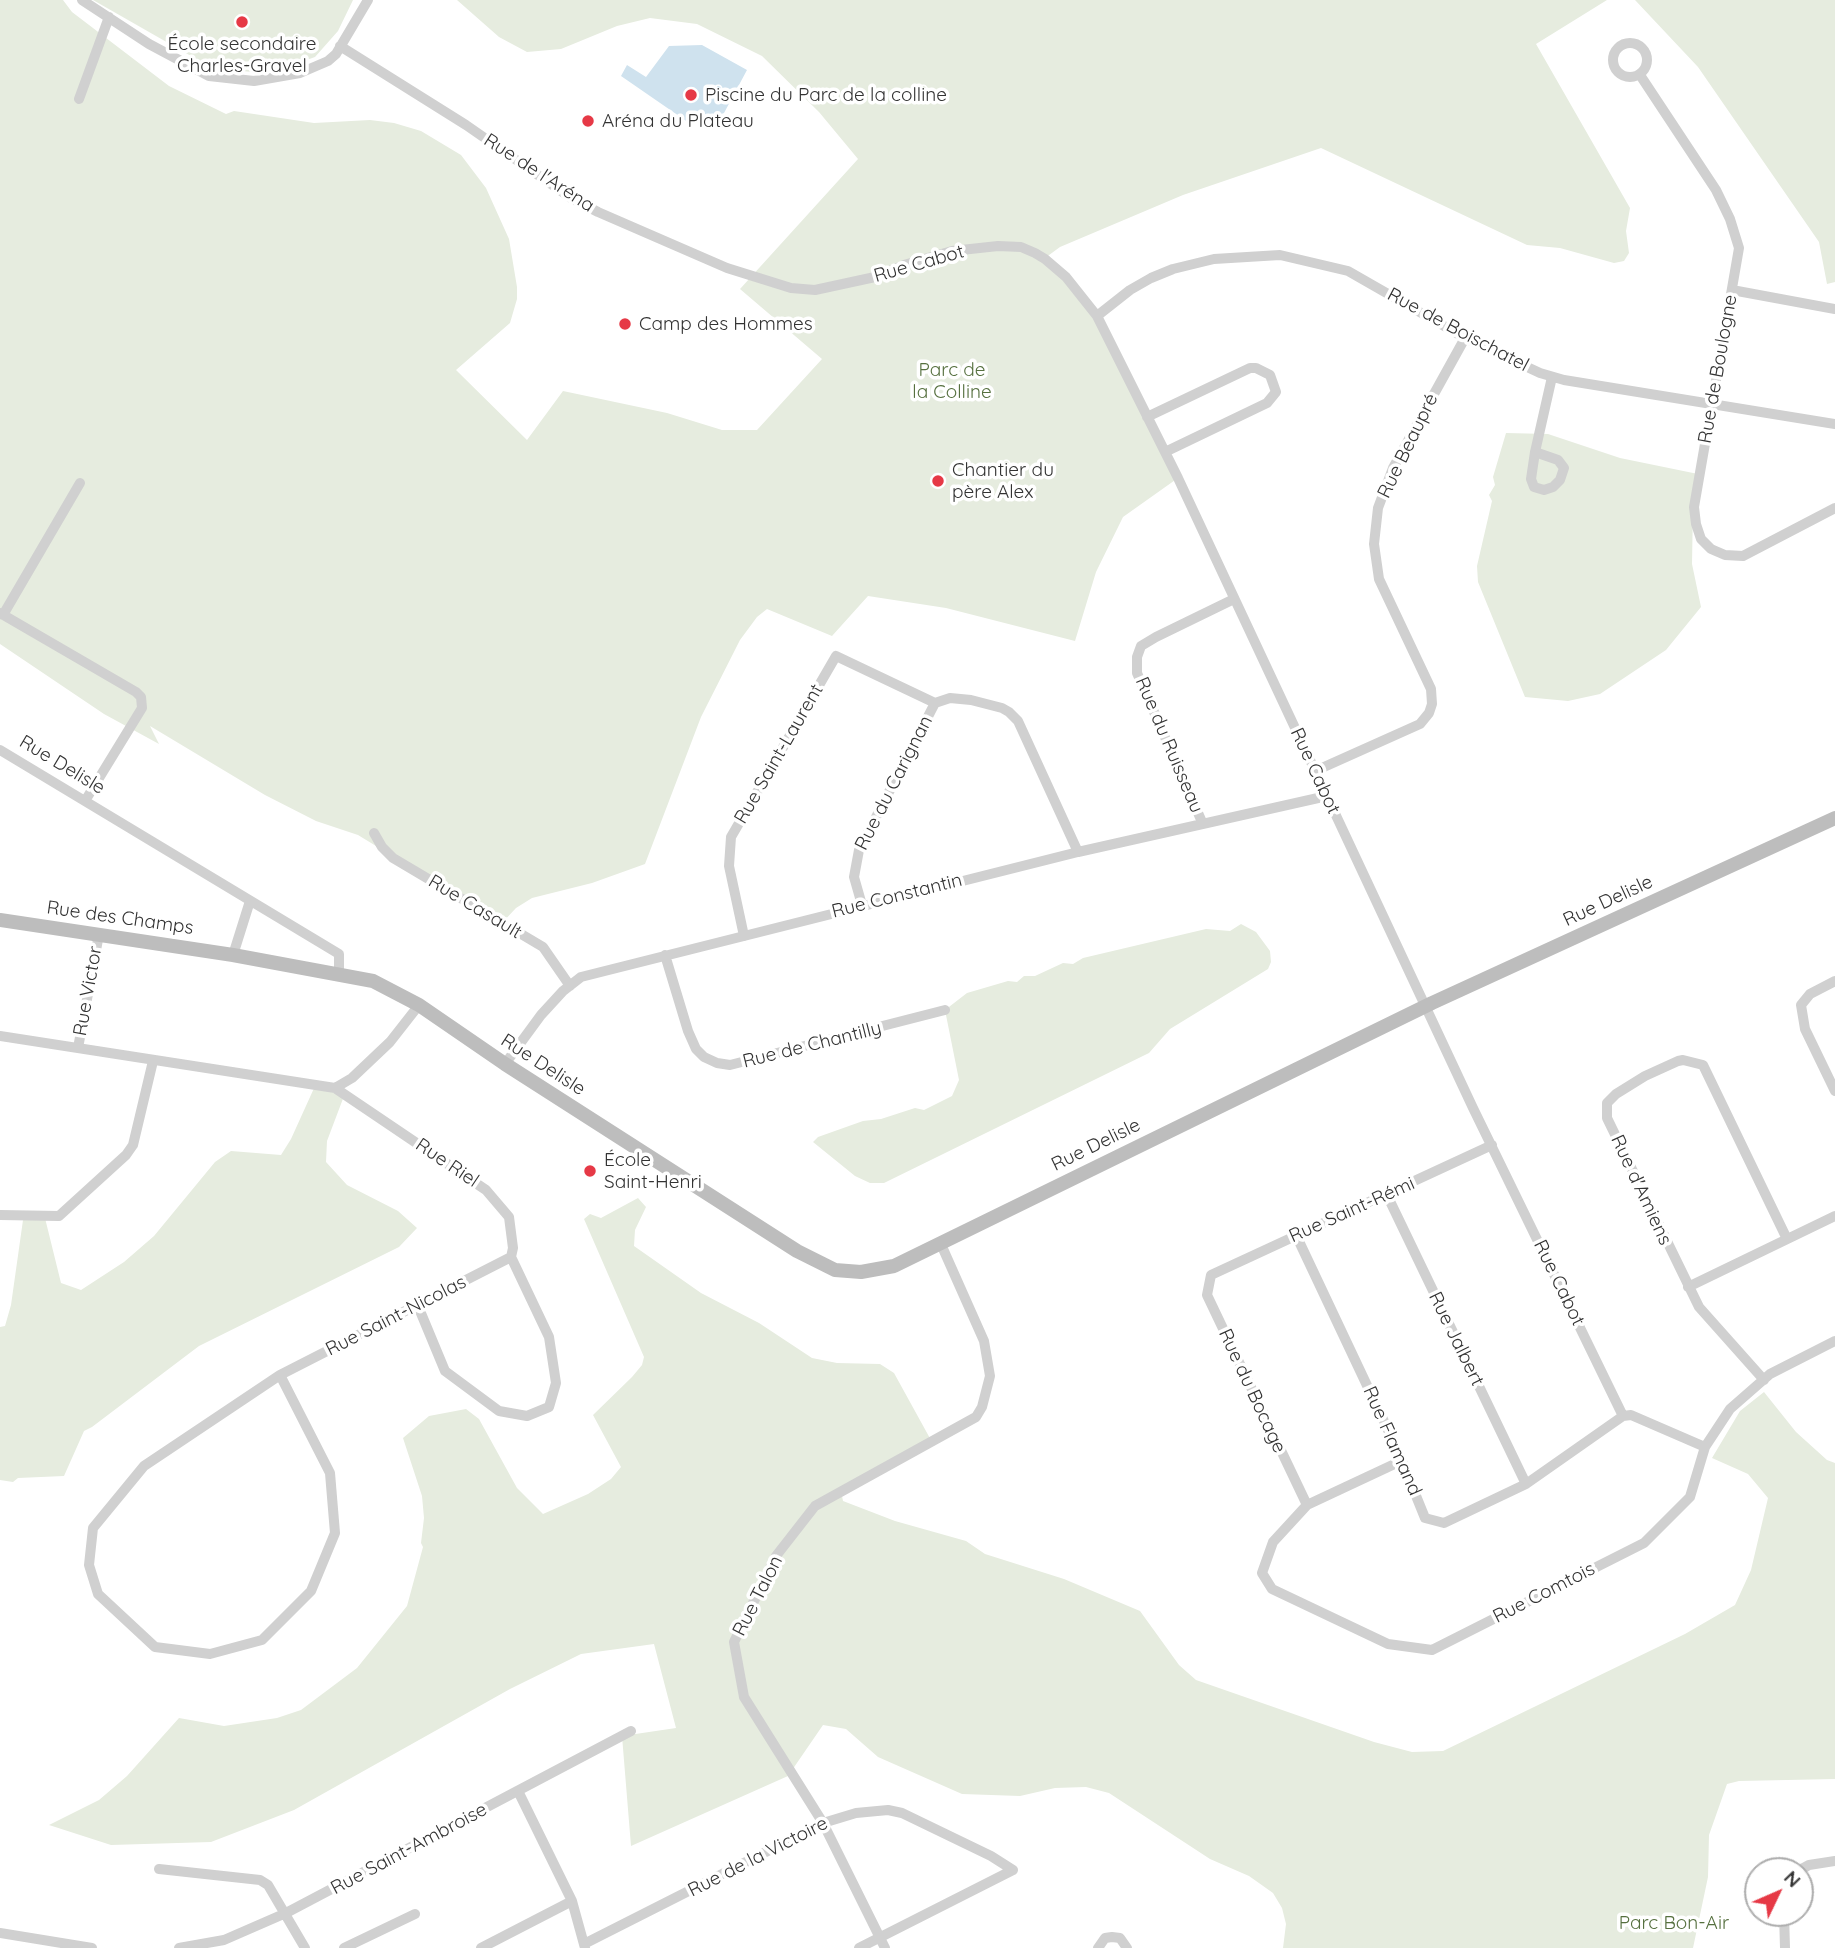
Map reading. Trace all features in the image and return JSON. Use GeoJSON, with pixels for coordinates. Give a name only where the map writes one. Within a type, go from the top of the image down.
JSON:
{"type":"FeatureCollection","features":[{"type":"Feature","properties":{"kind":"street"},"geometry":{"type":"LineString","coordinates":[[82,0],[149,44],[205,74],[235,80],[268,80],[300,73],[328,61],[337,54],[368,0]]}},
{"type":"Feature","properties":{"kind":"street"},"geometry":{"type":"LineString","coordinates":[[79,99],[109,17]]}},
{"type":"Feature","properties":{"kind":"street","name":"Rue de l'Aréna"},"geometry":{"type":"LineString","coordinates":[[340,46],[466,125],[571,198],[598,212],[727,268],[791,288],[816,290],[833,287]]}},
{"type":"Feature","properties":{"kind":"street","name":"Rue de Boulogne"},"geometry":{"type":"LineString","coordinates":[[1640,75],[1716,190],[1727,212],[1739,248],[1694,507],[1696,524],[1702,539],[1711,549],[1725,555],[1743,556],[1835,508]]}},
{"type":"Feature","properties":{"kind":"street","name":"Rue Cabot"},"geometry":{"type":"LineString","coordinates":[[833,287],[874,277],[952,251],[989,246],[1021,247],[1045,259],[1055,268],[1097,316],[1165,452],[1426,1007],[1623,1416]]}},
{"type":"Feature","properties":{"kind":"street","name":"Rue de Boischatel"},"geometry":{"type":"LineString","coordinates":[[1097,316],[1130,290],[1173,269],[1214,259],[1280,255],[1348,271],[1465,338],[1518,365],[1552,377],[1835,424]]}},
{"type":"Feature","properties":{"kind":"street"},"geometry":{"type":"LineString","coordinates":[[1732,290],[1835,309]]}},
{"type":"Feature","properties":{"kind":"street","name":"Rue Beaupré"},"geometry":{"type":"LineString","coordinates":[[1315,771],[1420,724],[1429,713],[1432,704],[1431,689],[1379,579],[1374,544],[1378,508],[1393,468],[1465,338]]}},
{"type":"Feature","properties":{"kind":"street"},"geometry":{"type":"LineString","coordinates":[[1147,417],[1250,368],[1263,370],[1270,375],[1276,392],[1267,403],[1165,452]]}},
{"type":"Feature","properties":{"kind":"street"},"geometry":{"type":"LineString","coordinates":[[1535,453],[1552,377]]}},
{"type":"Feature","properties":{"kind":"street"},"geometry":{"type":"LineString","coordinates":[[79,482],[1,614],[141,697],[142,708],[85,801]]}},
{"type":"Feature","properties":{"kind":"street","name":"Rue du Ruisseau"},"geometry":{"type":"LineString","coordinates":[[1202,822],[1137,673],[1137,657],[1141,646],[1234,598]]}},
{"type":"Feature","properties":{"kind":"street","name":"Rue Saint-Laurent"},"geometry":{"type":"LineString","coordinates":[[744,936],[729,866],[731,837],[836,656],[935,703]]}},
{"type":"Feature","properties":{"kind":"street"},"geometry":{"type":"LineString","coordinates":[[935,703],[950,698],[971,700],[994,705],[1014,716],[1078,852]]}},
{"type":"Feature","properties":{"kind":"street","name":"Rue du Carignan"},"geometry":{"type":"LineString","coordinates":[[862,905],[854,877],[859,850],[935,703]]}},
{"type":"Feature","properties":{"kind":"street","name":"Rue Delisle"},"geometry":{"type":"LineString","coordinates":[[0,750],[339,954],[339,974]]}},
{"type":"Feature","properties":{"kind":"street","name":"Rue Constantin"},"geometry":{"type":"LineString","coordinates":[[505,1063],[541,1015],[581,977],[1078,852],[1327,796]]}},
{"type":"Feature","properties":{"kind":"street","name":"Rue Delisle"},"geometry":{"type":"LineString","coordinates":[[401,994],[797,1251],[835,1270],[861,1272],[894,1266],[1426,1007],[1835,818]]}},
{"type":"Feature","properties":{"kind":"street","name":"Rue Casault"},"geometry":{"type":"LineString","coordinates":[[374,832],[382,847],[393,858],[543,947],[570,986]]}},
{"type":"Feature","properties":{"kind":"street"},"geometry":{"type":"LineString","coordinates":[[233,955],[250,901]]}},
{"type":"Feature","properties":{"kind":"street","name":"Rue des Champs"},"geometry":{"type":"LineString","coordinates":[[0,920],[339,974],[373,981],[401,994]]}},
{"type":"Feature","properties":{"kind":"street","name":"Rue Victor"},"geometry":{"type":"LineString","coordinates":[[78,1048],[99,934]]}},
{"type":"Feature","properties":{"kind":"street","name":"Rue de Chantilly"},"geometry":{"type":"LineString","coordinates":[[665,956],[696,1049],[704,1057],[730,1066],[945,1010]]}},
{"type":"Feature","properties":{"kind":"street"},"geometry":{"type":"LineString","coordinates":[[1835,981],[1810,994],[1801,1004],[1805,1029],[1835,1091]]}},
{"type":"Feature","properties":{"kind":"street"},"geometry":{"type":"LineString","coordinates":[[335,1088],[352,1078],[383,1049],[419,1005]]}},
{"type":"Feature","properties":{"kind":"street","name":"Rue Riel"},"geometry":{"type":"LineString","coordinates":[[0,1036],[335,1088],[486,1190],[509,1217],[513,1248],[511,1257],[549,1337],[556,1383],[549,1407],[527,1416],[499,1411],[445,1371],[418,1306]]}},
{"type":"Feature","properties":{"kind":"street","name":"Rue d'Amiens"},"geometry":{"type":"LineString","coordinates":[[1764,1380],[1699,1307],[1607,1118],[1607,1103],[1616,1094],[1645,1076],[1683,1060],[1703,1065],[1787,1239]]}},
{"type":"Feature","properties":{"kind":"street"},"geometry":{"type":"LineString","coordinates":[[0,1215],[59,1216],[126,1156],[133,1144],[153,1061]]}},
{"type":"Feature","properties":{"kind":"street","name":"Rue Saint-Rémi"},"geometry":{"type":"LineString","coordinates":[[1211,1275],[1492,1145]]}},
{"type":"Feature","properties":{"kind":"street","name":"Rue Jalbert"},"geometry":{"type":"LineString","coordinates":[[1387,1195],[1526,1484]]}},
{"type":"Feature","properties":{"kind":"street"},"geometry":{"type":"LineString","coordinates":[[1688,1287],[1835,1216]]}},
{"type":"Feature","properties":{"kind":"street","name":"Rue Flamand"},"geometry":{"type":"LineString","coordinates":[[1296,1235],[1397,1449],[1425,1518],[1444,1523],[1526,1484],[1623,1416]]}},
{"type":"Feature","properties":{"kind":"street","name":"Rue Talon"},"geometry":{"type":"LineString","coordinates":[[883,1943],[823,1823],[744,1697],[734,1642],[776,1556],[816,1506],[976,1417],[982,1407],[990,1376],[984,1341],[940,1242]]}},
{"type":"Feature","properties":{"kind":"street","name":"Rue Saint-Nicolas"},"geometry":{"type":"LineString","coordinates":[[280,1375],[330,1474],[335,1533],[311,1591],[262,1640],[210,1654],[155,1647],[98,1594],[89,1565],[93,1528],[144,1466],[280,1375],[511,1257]]}},
{"type":"Feature","properties":{"kind":"street","name":"Rue du Bocage"},"geometry":{"type":"LineString","coordinates":[[1211,1275],[1207,1295],[1307,1505]]}},
{"type":"Feature","properties":{"kind":"street","name":"Rue Comtois"},"geometry":{"type":"LineString","coordinates":[[1307,1505],[1273,1542],[1262,1573],[1272,1589],[1388,1644],[1432,1650],[1644,1543],[1690,1497],[1705,1447],[1730,1409],[1770,1374],[1835,1341]]}},
{"type":"Feature","properties":{"kind":"street"},"geometry":{"type":"LineString","coordinates":[[1623,1416],[1630,1415],[1705,1447]]}},
{"type":"Feature","properties":{"kind":"street"},"geometry":{"type":"LineString","coordinates":[[1307,1505],[1401,1461]]}},
{"type":"Feature","properties":{"kind":"street","name":"Rue Saint-Ambroise"},"geometry":{"type":"LineString","coordinates":[[179,1948],[224,1940],[286,1913],[631,1731]]}},
{"type":"Feature","properties":{"kind":"street"},"geometry":{"type":"LineString","coordinates":[[518,1791],[572,1901],[585,1946]]}},
{"type":"Feature","properties":{"kind":"street","name":"Rue de la Victoire"},"geometry":{"type":"LineString","coordinates":[[585,1946],[823,1823],[856,1813],[888,1810],[902,1813],[991,1856],[1013,1870],[883,1943]]}},
{"type":"Feature","properties":{"kind":"street"},"geometry":{"type":"LineString","coordinates":[[1814,1864],[1835,1861]]}},
{"type":"Feature","properties":{"kind":"street"},"geometry":{"type":"LineString","coordinates":[[159,1869],[260,1880],[273,1889],[305,1948]]}},
{"type":"Feature","properties":{"kind":"street"},"geometry":{"type":"LineString","coordinates":[[481,1948],[572,1901]]}},
{"type":"Feature","properties":{"kind":"street"},"geometry":{"type":"LineString","coordinates":[[344,1948],[415,1914]]}},
{"type":"Feature","properties":{"kind":"street"},"geometry":{"type":"LineString","coordinates":[[1784,1927],[1785,1948]]}},
{"type":"Feature","properties":{"kind":"street"},"geometry":{"type":"LineString","coordinates":[[0,1933],[92,1948]]}},
{"type":"Feature","properties":{"kind":"street"},"geometry":{"type":"LineString","coordinates":[[1095,1947],[1105,1938],[1112,1937],[1120,1938],[1127,1948]]}},
{"type":"Feature","properties":{"kind":"street"},"geometry":{"type":"LineString","coordinates":[[859,1948],[883,1943]]}},
{"type":"Feature","properties":{"kind":"green space","name":"Parc de la Colline"},"geometry":{"type":"Polygon","coordinates":[[[0,0],[63,0],[72,12],[169,86],[226,114],[234,111],[314,123],[370,120],[394,123],[421,131],[461,155],[486,188],[509,239],[517,299],[510,323],[456,370],[527,440],[563,391],[667,413],[722,430],[757,430],[822,359],[740,289],[858,159],[819,112],[762,56],[697,24],[650,18],[617,26],[561,49],[527,52],[499,37],[457,0],[1607,0],[1536,44],[1630,208],[1626,231],[1629,253],[1624,261],[1614,263],[1560,248],[1527,245],[1321,148],[1183,195],[1060,247],[1045,258],[1097,316],[1178,478],[1123,517],[1096,572],[1075,641],[946,608],[868,596],[832,636],[767,609],[757,617],[740,640],[701,717],[645,864],[592,883],[532,898],[516,908],[502,923],[358,835],[316,821],[265,795],[150,726],[159,744],[104,714],[0,644],[0,0]]]}},
{"type":"Feature","properties":{"kind":"green space","name":"École secondaire Charles-Gravel"},"geometry":{"type":"Polygon","coordinates":[[[93,0],[353,0],[338,31],[315,57],[287,67],[252,72],[212,68],[93,0]]]}},
{"type":"Feature","properties":{"kind":"green space"},"geometry":{"type":"Polygon","coordinates":[[[1635,0],[1835,0],[1835,282],[1827,284],[1819,242],[1698,67],[1635,0]]]}},
{"type":"Feature","properties":{"kind":"green space"},"geometry":{"type":"Polygon","coordinates":[[[1506,433],[1548,434],[1620,458],[1698,474],[1693,507],[1692,564],[1701,607],[1666,650],[1600,694],[1568,701],[1525,697],[1478,582],[1477,566],[1492,501],[1489,495],[1495,485],[1493,477],[1506,433]]]}},
{"type":"Feature","properties":{"kind":"green space"},"geometry":{"type":"Polygon","coordinates":[[[1241,924],[1256,932],[1270,951],[1271,962],[1268,969],[1170,1029],[1149,1053],[884,1183],[870,1183],[855,1176],[813,1142],[818,1137],[863,1121],[881,1119],[915,1108],[924,1110],[952,1096],[959,1080],[945,1010],[967,993],[1008,981],[1017,982],[1024,976],[1035,976],[1063,963],[1073,964],[1083,958],[1206,929],[1230,931],[1241,924]]]}},
{"type":"Feature","properties":{"kind":"green space"},"geometry":{"type":"Polygon","coordinates":[[[315,1086],[344,1096],[327,1141],[326,1162],[347,1185],[398,1211],[417,1228],[399,1247],[199,1346],[84,1431],[64,1476],[18,1478],[13,1482],[0,1480],[0,1327],[5,1326],[11,1305],[24,1213],[44,1214],[61,1283],[81,1290],[124,1262],[154,1236],[215,1162],[231,1151],[281,1155],[315,1086]]]}},
{"type":"Feature","properties":{"kind":"green space","name":"Parc Bon-Air"},"geometry":{"type":"Polygon","coordinates":[[[638,1198],[646,1207],[635,1230],[634,1246],[701,1293],[759,1323],[812,1358],[837,1363],[880,1364],[894,1373],[932,1442],[842,1496],[843,1501],[895,1521],[966,1541],[985,1554],[1064,1579],[1140,1611],[1179,1665],[1196,1680],[1374,1742],[1412,1752],[1443,1751],[1685,1634],[1735,1605],[1751,1570],[1768,1498],[1748,1474],[1712,1458],[1740,1411],[1764,1392],[1796,1432],[1827,1460],[1835,1463],[1835,1779],[1739,1781],[1727,1784],[1709,1835],[1708,1877],[1693,1948],[1283,1948],[1286,1924],[1282,1908],[1273,1893],[1249,1876],[1210,1859],[1109,1793],[1086,1787],[1055,1788],[1020,1796],[962,1794],[878,1757],[846,1729],[823,1725],[788,1776],[631,1846],[622,1736],[676,1728],[654,1644],[581,1654],[510,1689],[294,1810],[211,1842],[111,1845],[49,1825],[99,1800],[127,1776],[179,1718],[224,1726],[277,1718],[301,1710],[357,1668],[407,1606],[423,1547],[421,1543],[424,1518],[422,1496],[403,1438],[429,1416],[466,1409],[479,1419],[517,1488],[543,1514],[588,1494],[611,1479],[621,1467],[593,1415],[632,1377],[642,1365],[644,1357],[584,1219],[590,1214],[601,1218],[638,1198]]]}},
{"type":"Feature","properties":{"kind":"water","name":"Piscine du Parc de la colline"},"geometry":{"type":"Polygon","coordinates":[[[702,45],[747,70],[724,113],[692,125],[621,76],[627,65],[646,77],[669,46],[702,45]]]}},
{"type":"Feature","properties":{"kind":"place","name":"École secondaire Charles-Gravel"},"geometry":{"type":"Point","coordinates":[242,22]}},
{"type":"Feature","properties":{"kind":"place","name":"Piscine du Parc de la colline"},"geometry":{"type":"Point","coordinates":[691,95]}},
{"type":"Feature","properties":{"kind":"place","name":"Aréna du Plateau"},"geometry":{"type":"Point","coordinates":[588,121]}},
{"type":"Feature","properties":{"kind":"place","name":"Camp des Hommes"},"geometry":{"type":"Point","coordinates":[625,324]}},
{"type":"Feature","properties":{"kind":"place","name":"Chantier du père Alex"},"geometry":{"type":"Point","coordinates":[938,481]}},
{"type":"Feature","properties":{"kind":"place","name":"École Saint-Henri"},"geometry":{"type":"Point","coordinates":[590,1171]}}]}
